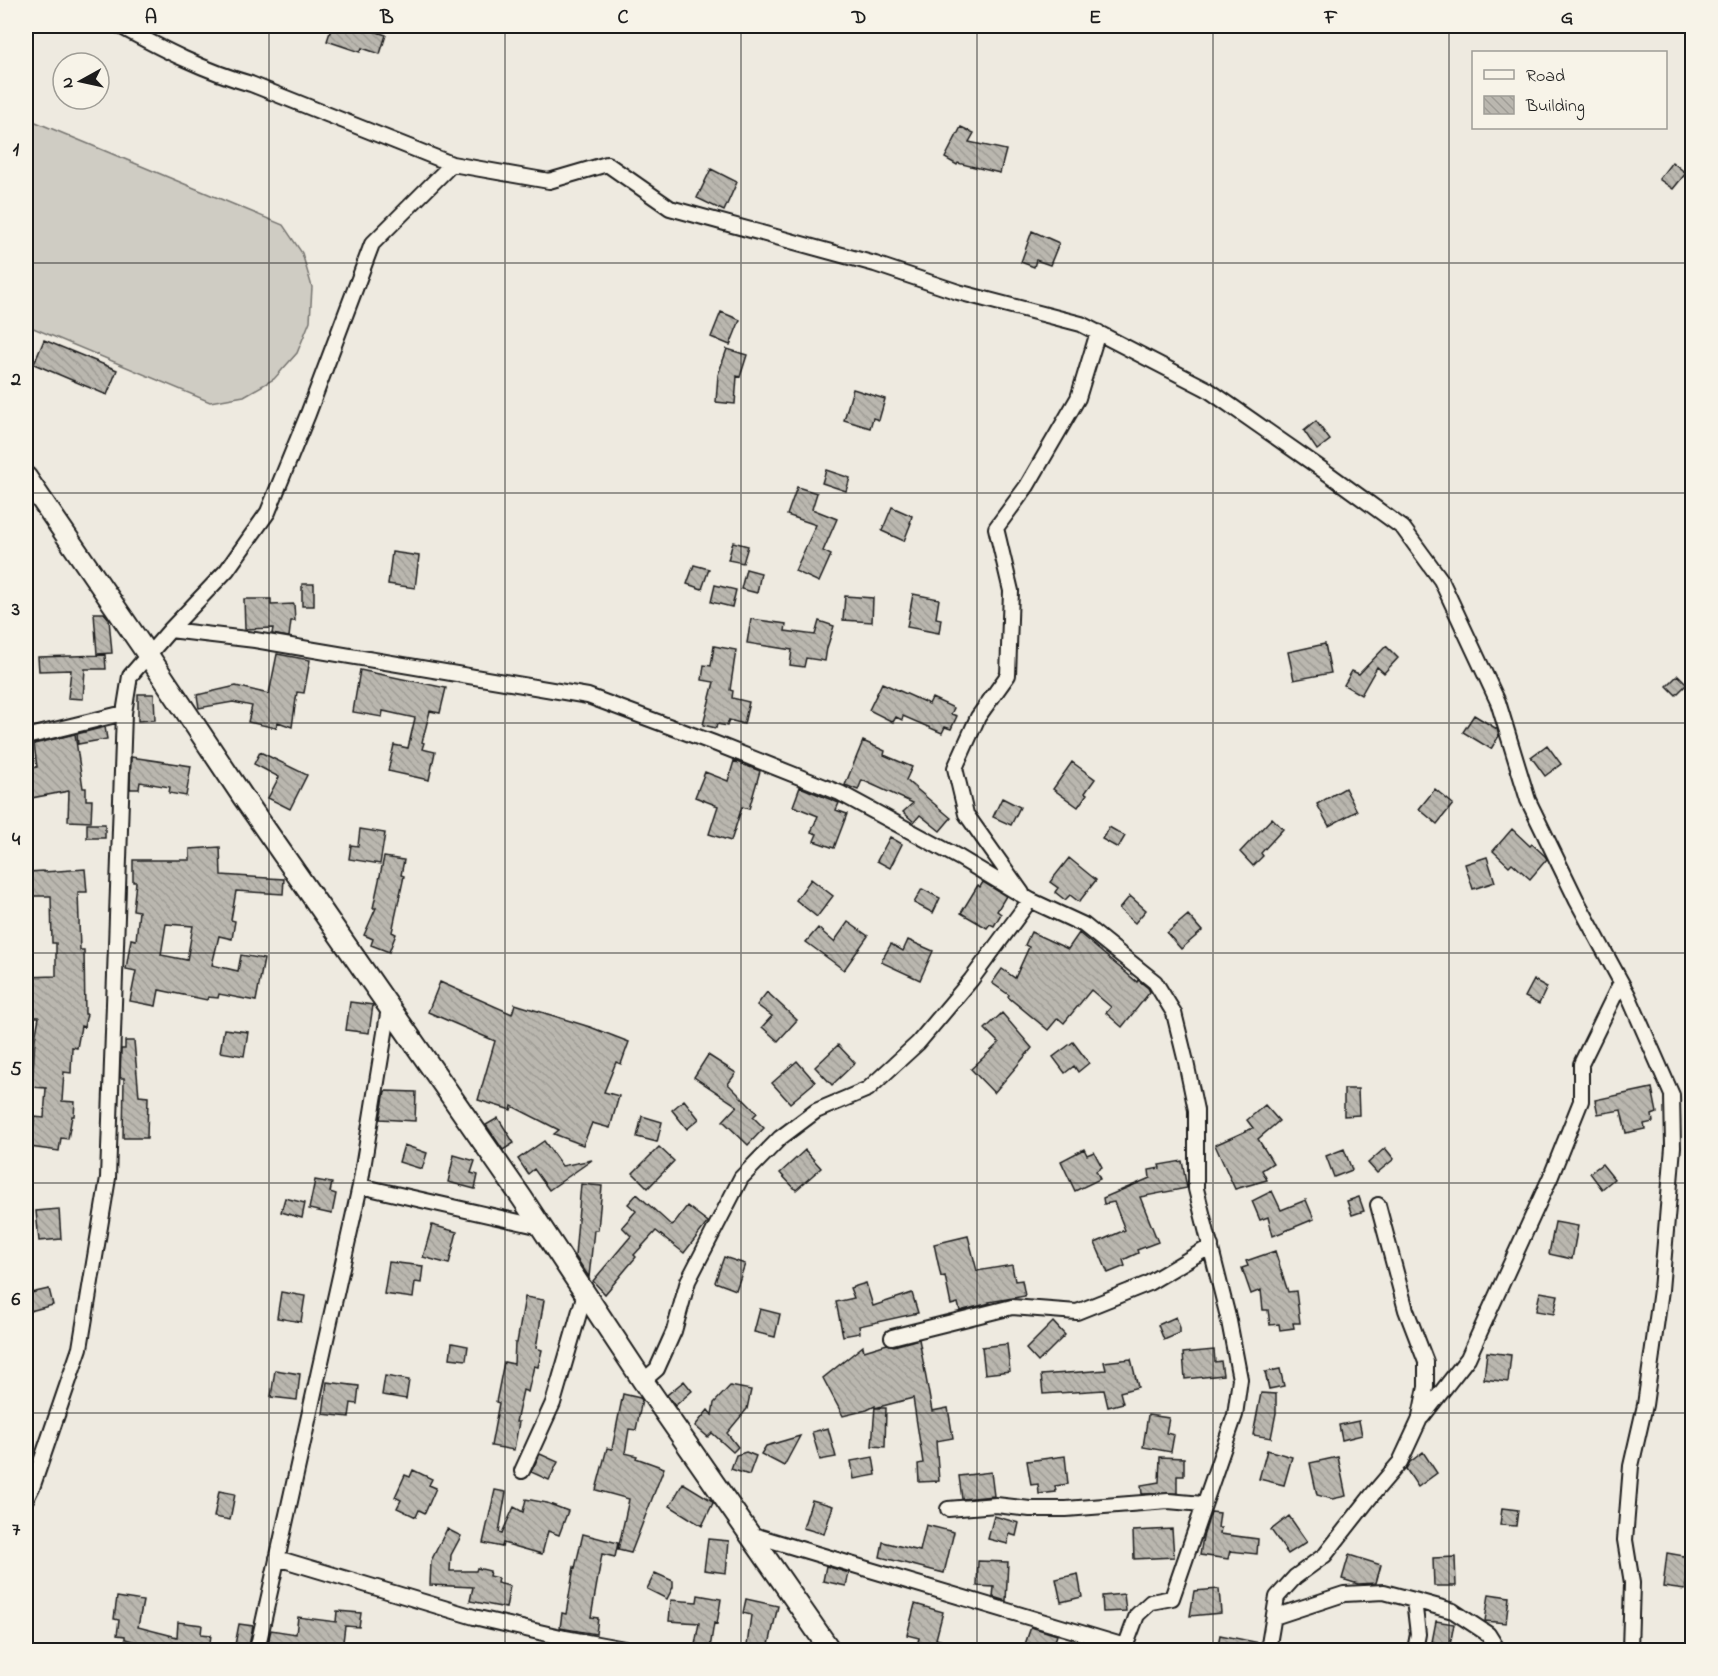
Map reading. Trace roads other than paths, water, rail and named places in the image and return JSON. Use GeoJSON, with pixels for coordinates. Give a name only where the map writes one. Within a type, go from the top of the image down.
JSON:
{"type":"FeatureCollection","features":[{"type":"Feature","properties":{"kind":"main road"},"geometry":{"type":"LineString","coordinates":[[26,477],[541,1227],[643,1381],[750,1534],[822,1646]]}},
{"type":"Feature","properties":{"kind":"street"},"geometry":{"type":"LineString","coordinates":[[120,26],[160,48],[223,76],[251,84],[452,164],[549,181],[607,164],[670,208],[875,264],[958,292],[1082,324],[1207,389],[1403,528],[1441,580],[1462,622],[1498,702],[1528,800],[1577,901],[1621,982],[1672,1095],[1673,1147],[1660,1290],[1646,1405],[1631,1466],[1625,1540],[1632,1583],[1630,1650]]}},
{"type":"Feature","properties":{"kind":"street"},"geometry":{"type":"LineString","coordinates":[[26,1499],[33,1485],[80,1348],[108,1178],[124,713],[130,676],[227,570],[268,512],[308,414],[372,244],[452,164]]}},
{"type":"Feature","properties":{"kind":"street"},"geometry":{"type":"LineString","coordinates":[[1027,898],[966,814],[955,768],[978,717],[1008,675],[1011,591],[996,528],[1027,486],[1078,398],[1098,332]]}},
{"type":"Feature","properties":{"kind":"street"},"geometry":{"type":"LineString","coordinates":[[170,630],[267,642],[588,696],[840,794],[960,858],[1027,898],[1083,925],[1155,982],[1174,1013],[1196,1110],[1196,1190],[1229,1322],[1240,1379],[1235,1415],[1172,1598],[1151,1602],[1137,1615],[1124,1648],[750,1534]]}},
{"type":"Feature","properties":{"kind":"street"},"geometry":{"type":"LineString","coordinates":[[26,737],[124,713]]}},
{"type":"Feature","properties":{"kind":"street"},"geometry":{"type":"LineString","coordinates":[[643,1381],[657,1369],[674,1331],[688,1281],[741,1178],[780,1138],[816,1111],[868,1089],[918,1043],[971,981],[1027,898]]}},
{"type":"Feature","properties":{"kind":"street"},"geometry":{"type":"LineString","coordinates":[[1268,1650],[1277,1597],[1295,1577],[1326,1555],[1400,1462],[1419,1421],[1467,1358],[1551,1176],[1581,1101],[1581,1064],[1621,982]]}},
{"type":"Feature","properties":{"kind":"street"},"geometry":{"type":"LineString","coordinates":[[257,1650],[360,1186],[389,1008]]}},
{"type":"Feature","properties":{"kind":"street"},"geometry":{"type":"LineString","coordinates":[[360,1186],[541,1227]]}},
{"type":"Feature","properties":{"kind":"street"},"geometry":{"type":"LineString","coordinates":[[1378,1205],[1406,1310],[1426,1362],[1426,1387],[1419,1421]]}},
{"type":"Feature","properties":{"kind":"street"},"geometry":{"type":"LineString","coordinates":[[892,1337],[1012,1307],[1077,1312],[1147,1284],[1210,1246]]}},
{"type":"Feature","properties":{"kind":"street"},"geometry":{"type":"LineString","coordinates":[[522,1471],[553,1402],[585,1293]]}},
{"type":"Feature","properties":{"kind":"street"},"geometry":{"type":"LineString","coordinates":[[948,1509],[996,1506],[1066,1509],[1167,1501],[1203,1504]]}},
{"type":"Feature","properties":{"kind":"street"},"geometry":{"type":"LineString","coordinates":[[277,1558],[474,1617],[630,1650]]}},
{"type":"Feature","properties":{"kind":"street"},"geometry":{"type":"LineString","coordinates":[[1274,1617],[1344,1594],[1384,1592],[1453,1611],[1488,1634],[1498,1650]]}},
{"type":"Feature","properties":{"kind":"street"},"geometry":{"type":"LineString","coordinates":[[1414,1600],[1418,1634],[1416,1650]]}}]}
